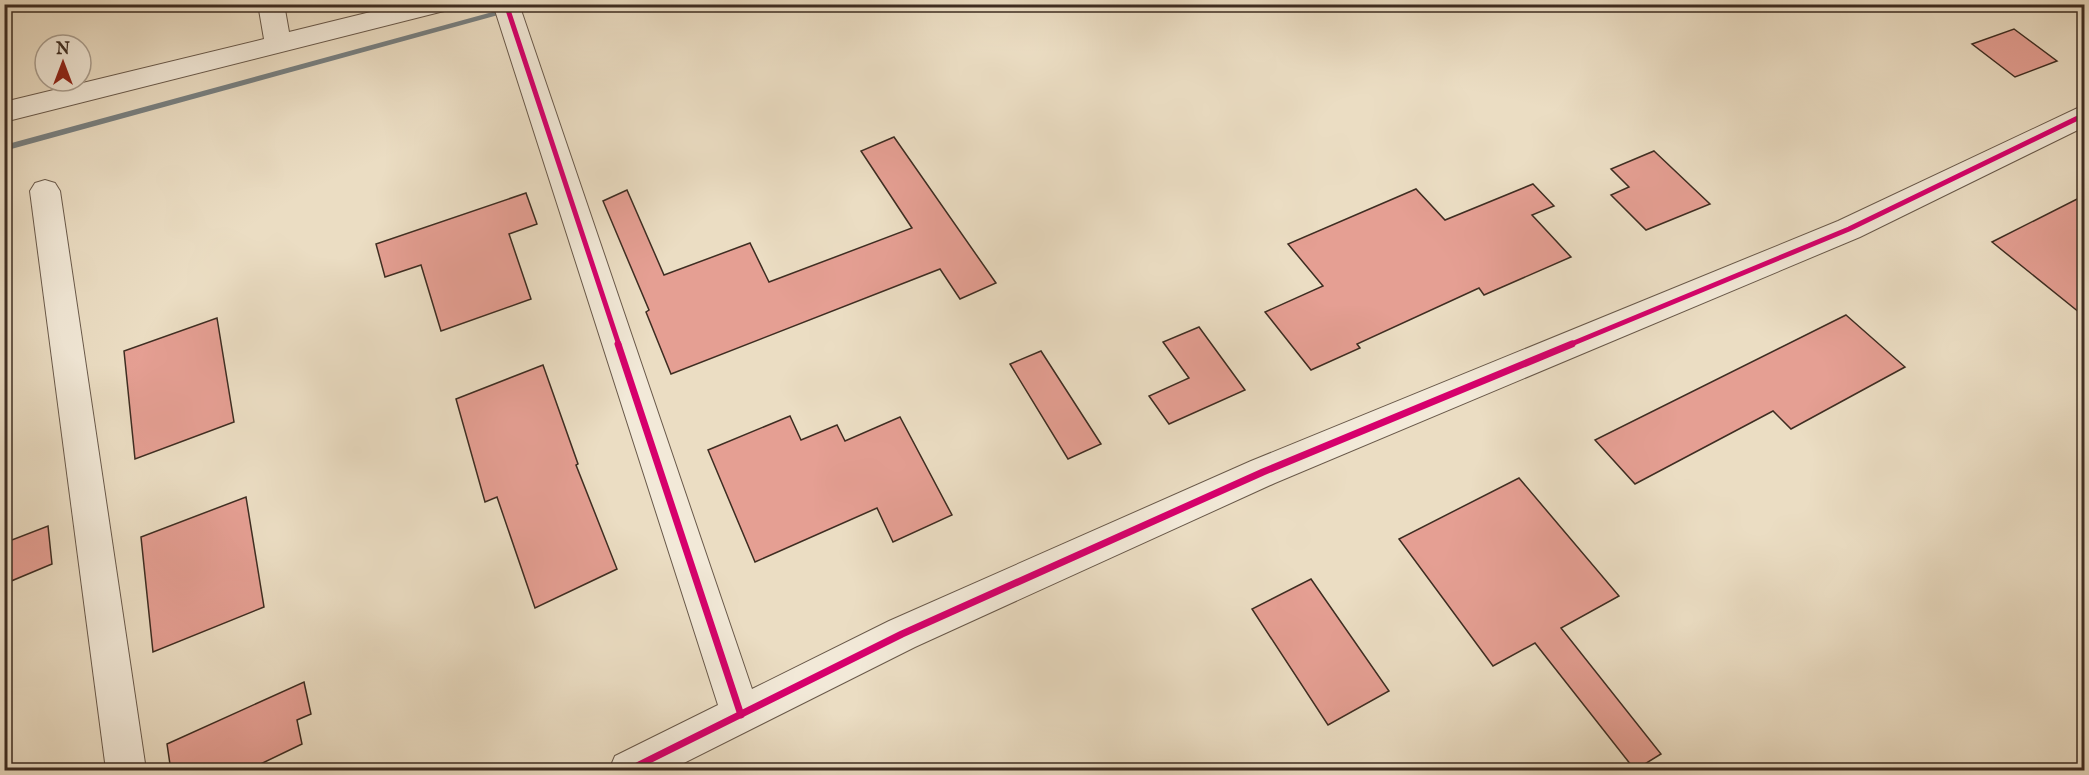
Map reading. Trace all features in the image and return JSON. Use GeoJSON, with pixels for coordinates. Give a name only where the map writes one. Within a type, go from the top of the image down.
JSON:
{"type":"FeatureCollection","features":[{"type":"Feature","properties":{"kind":"street"},"geometry":{"type":"LineString","coordinates":[[271,4],[278,45]]}},
{"type":"Feature","properties":{"kind":"street"},"geometry":{"type":"LineString","coordinates":[[4,112],[440,4]]}},
{"type":"Feature","properties":{"kind":"street"},"geometry":{"type":"LineString","coordinates":[[510,16],[741,715]]}},
{"type":"Feature","properties":{"kind":"street"},"geometry":{"type":"LineString","coordinates":[[629,771],[902,634],[1263,472],[1849,229],[2085,116]]}},
{"type":"Feature","properties":{"kind":"street"},"geometry":{"type":"LineString","coordinates":[[45,191],[126,771]]}},
{"type":"Feature","properties":{"kind":"building"},"geometry":{"type":"Polygon","coordinates":[[[2014,29],[2057,61],[2015,77],[1972,44],[2014,29]]]}},
{"type":"Feature","properties":{"kind":"building"},"geometry":{"type":"Polygon","coordinates":[[[894,137],[996,283],[960,299],[940,269],[671,374],[646,312],[649,310],[603,201],[627,190],[664,275],[750,243],[769,282],[912,228],[861,151],[894,137]]]}},
{"type":"Feature","properties":{"kind":"building"},"geometry":{"type":"Polygon","coordinates":[[[1654,151],[1710,204],[1646,230],[1611,195],[1629,187],[1611,169],[1654,151]]]}},
{"type":"Feature","properties":{"kind":"building"},"geometry":{"type":"Polygon","coordinates":[[[1533,184],[1554,206],[1532,215],[1571,257],[1484,295],[1479,288],[1357,344],[1360,348],[1311,370],[1265,312],[1323,286],[1288,244],[1416,189],[1445,220],[1533,184]]]}},
{"type":"Feature","properties":{"kind":"building"},"geometry":{"type":"Polygon","coordinates":[[[526,193],[537,224],[509,234],[531,299],[441,331],[421,265],[385,277],[376,244],[526,193]]]}},
{"type":"Feature","properties":{"kind":"building"},"geometry":{"type":"Polygon","coordinates":[[[2085,195],[2085,317],[1992,242],[2085,195]]]}},
{"type":"Feature","properties":{"kind":"building"},"geometry":{"type":"Polygon","coordinates":[[[1846,315],[1905,367],[1791,429],[1773,411],[1635,484],[1595,440],[1846,315]]]}},
{"type":"Feature","properties":{"kind":"building"},"geometry":{"type":"Polygon","coordinates":[[[217,318],[234,422],[135,459],[124,351],[217,318]]]}},
{"type":"Feature","properties":{"kind":"building"},"geometry":{"type":"Polygon","coordinates":[[[1199,327],[1245,390],[1169,424],[1149,396],[1189,378],[1163,342],[1199,327]]]}},
{"type":"Feature","properties":{"kind":"building"},"geometry":{"type":"Polygon","coordinates":[[[1041,351],[1101,444],[1068,459],[1010,364],[1041,351]]]}},
{"type":"Feature","properties":{"kind":"building"},"geometry":{"type":"Polygon","coordinates":[[[543,365],[578,464],[576,465],[617,569],[535,608],[497,497],[485,502],[456,399],[543,365]]]}},
{"type":"Feature","properties":{"kind":"building"},"geometry":{"type":"Polygon","coordinates":[[[790,416],[801,440],[837,425],[845,441],[900,417],[952,515],[893,542],[877,508],[755,562],[708,450],[790,416]]]}},
{"type":"Feature","properties":{"kind":"building"},"geometry":{"type":"Polygon","coordinates":[[[1519,478],[1619,596],[1561,628],[1661,754],[1635,770],[1535,643],[1493,666],[1399,539],[1519,478]]]}},
{"type":"Feature","properties":{"kind":"building"},"geometry":{"type":"Polygon","coordinates":[[[246,497],[264,607],[153,652],[141,537],[246,497]]]}},
{"type":"Feature","properties":{"kind":"building"},"geometry":{"type":"Polygon","coordinates":[[[48,526],[52,564],[4,584],[4,543],[48,526]]]}},
{"type":"Feature","properties":{"kind":"building"},"geometry":{"type":"Polygon","coordinates":[[[1311,579],[1389,691],[1328,725],[1252,609],[1311,579]]]}},
{"type":"Feature","properties":{"kind":"building"},"geometry":{"type":"Polygon","coordinates":[[[304,682],[311,714],[297,720],[302,744],[246,771],[171,771],[167,744],[304,682]]]}},
{"type":"Feature","properties":{"kind":"waterway"},"geometry":{"type":"LineString","coordinates":[[4,148],[534,4]]}},
{"type":"Feature","properties":{"kind":"cycle path"},"geometry":{"type":"LineString","coordinates":[[506,4],[741,715]]}},
{"type":"Feature","properties":{"kind":"cycle path"},"geometry":{"type":"LineString","coordinates":[[629,770],[902,634],[1263,472],[1849,229],[2084,115]]}}]}
